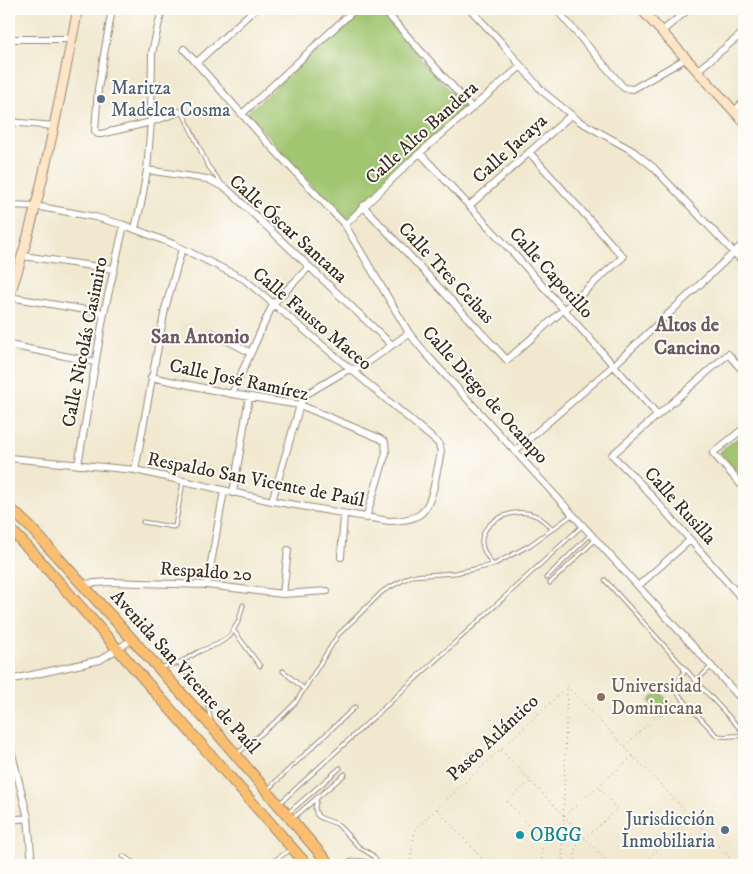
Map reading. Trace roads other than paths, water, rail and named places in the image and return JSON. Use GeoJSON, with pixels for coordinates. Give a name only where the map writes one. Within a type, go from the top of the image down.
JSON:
{"type":"FeatureCollection","features":[{"type":"Feature","properties":{"kind":"main road"},"geometry":{"type":"LineString","coordinates":[[9,297],[23,256],[35,206],[54,126],[78,9]]}},
{"type":"Feature","properties":{"kind":"main road"},"geometry":{"type":"LineString","coordinates":[[641,9],[744,122]]}},
{"type":"Feature","properties":{"kind":"main road","name":"Avenida San Vicente de Paúl"},"geometry":{"type":"LineString","coordinates":[[9,507],[31,528],[212,727],[330,865]]}},
{"type":"Feature","properties":{"kind":"main road","name":"Avenida San Vicente de Paúl"},"geometry":{"type":"LineString","coordinates":[[9,528],[35,555],[307,865]]}},
{"type":"Feature","properties":{"kind":"street"},"geometry":{"type":"LineString","coordinates":[[112,9],[98,88],[96,131],[98,134],[101,134],[150,122],[179,112]]}},
{"type":"Feature","properties":{"kind":"street"},"geometry":{"type":"LineString","coordinates":[[135,228],[142,204],[147,170],[152,53],[162,9]]}},
{"type":"Feature","properties":{"kind":"street"},"geometry":{"type":"LineString","coordinates":[[196,63],[255,9]]}},
{"type":"Feature","properties":{"kind":"street"},"geometry":{"type":"LineString","coordinates":[[242,114],[355,9]]}},
{"type":"Feature","properties":{"kind":"street"},"geometry":{"type":"LineString","coordinates":[[383,9],[472,108]]}},
{"type":"Feature","properties":{"kind":"street"},"geometry":{"type":"LineString","coordinates":[[470,9],[542,91],[579,121],[633,151],[653,167],[744,263]]}},
{"type":"Feature","properties":{"kind":"street"},"geometry":{"type":"LineString","coordinates":[[556,9],[624,88],[633,89],[685,59]]}},
{"type":"Feature","properties":{"kind":"street"},"geometry":{"type":"LineString","coordinates":[[661,32],[689,9]]}},
{"type":"Feature","properties":{"kind":"street"},"geometry":{"type":"LineString","coordinates":[[698,70],[744,32]]}},
{"type":"Feature","properties":{"kind":"street"},"geometry":{"type":"LineString","coordinates":[[9,39],[72,38]]}},
{"type":"Feature","properties":{"kind":"street","name":"Calle Diego de Ocampo"},"geometry":{"type":"LineString","coordinates":[[184,49],[345,225],[409,333],[426,355],[744,702]]}},
{"type":"Feature","properties":{"kind":"street","name":"Calle Alto Bandera"},"geometry":{"type":"LineString","coordinates":[[345,225],[420,153],[521,66]]}},
{"type":"Feature","properties":{"kind":"street"},"geometry":{"type":"LineString","coordinates":[[735,110],[744,101]]}},
{"type":"Feature","properties":{"kind":"street","name":"Calle Jacaya"},"geometry":{"type":"LineString","coordinates":[[469,206],[571,115]]}},
{"type":"Feature","properties":{"kind":"street"},"geometry":{"type":"LineString","coordinates":[[9,122],[54,126]]}},
{"type":"Feature","properties":{"kind":"street"},"geometry":{"type":"LineString","coordinates":[[529,152],[623,258],[565,310]]}},
{"type":"Feature","properties":{"kind":"street","name":"Calle Capotillo"},"geometry":{"type":"LineString","coordinates":[[420,153],[565,310],[657,414]]}},
{"type":"Feature","properties":{"kind":"street","name":"Calle Óscar Santana"},"geometry":{"type":"LineString","coordinates":[[147,170],[207,179],[226,188],[392,345]]}},
{"type":"Feature","properties":{"kind":"street","name":"Calle Fausto Maceo"},"geometry":{"type":"LineString","coordinates":[[9,205],[35,206],[96,217],[135,228],[182,248],[244,279],[438,443]]}},
{"type":"Feature","properties":{"kind":"street","name":"Calle Tres Ceibas"},"geometry":{"type":"LineString","coordinates":[[364,206],[507,360],[565,310]]}},
{"type":"Feature","properties":{"kind":"street","name":"Calle Nicolás Casimiro"},"geometry":{"type":"LineString","coordinates":[[78,465],[104,313],[124,225]]}},
{"type":"Feature","properties":{"kind":"street"},"geometry":{"type":"LineString","coordinates":[[514,451],[613,366],[744,243]]}},
{"type":"Feature","properties":{"kind":"street"},"geometry":{"type":"LineString","coordinates":[[135,470],[165,309],[182,248]]}},
{"type":"Feature","properties":{"kind":"street"},"geometry":{"type":"LineString","coordinates":[[23,256],[113,269]]}},
{"type":"Feature","properties":{"kind":"street"},"geometry":{"type":"LineString","coordinates":[[232,394],[273,304],[309,267]]}},
{"type":"Feature","properties":{"kind":"street"},"geometry":{"type":"LineString","coordinates":[[9,297],[104,313]]}},
{"type":"Feature","properties":{"kind":"street"},"geometry":{"type":"LineString","coordinates":[[212,333],[250,353]]}},
{"type":"Feature","properties":{"kind":"street"},"geometry":{"type":"LineString","coordinates":[[272,501],[300,405],[305,395],[349,369],[360,368],[409,333]]}},
{"type":"Feature","properties":{"kind":"street"},"geometry":{"type":"LineString","coordinates":[[9,345],[95,362]]}},
{"type":"Feature","properties":{"kind":"street"},"geometry":{"type":"LineString","coordinates":[[657,414],[728,354],[744,372]]}},
{"type":"Feature","properties":{"kind":"street","name":"Calle José Ramírez"},"geometry":{"type":"LineString","coordinates":[[151,377],[232,394],[300,405],[367,432],[385,442],[386,453],[366,518]]}},
{"type":"Feature","properties":{"kind":"street"},"geometry":{"type":"LineString","coordinates":[[233,493],[249,397]]}},
{"type":"Feature","properties":{"kind":"street","name":"Calle Rusilla"},"geometry":{"type":"LineString","coordinates":[[657,414],[612,455],[744,601]]}},
{"type":"Feature","properties":{"kind":"street"},"geometry":{"type":"LineString","coordinates":[[744,428],[713,453],[744,488]]}},
{"type":"Feature","properties":{"kind":"street","name":"Respaldo San Vicente de Paúl"},"geometry":{"type":"LineString","coordinates":[[9,458],[135,470],[272,501],[389,521],[406,520],[419,516],[426,509],[430,500],[441,451],[438,443]]}},
{"type":"Feature","properties":{"kind":"street"},"geometry":{"type":"LineString","coordinates":[[207,585],[224,491]]}},
{"type":"Feature","properties":{"kind":"street"},"geometry":{"type":"LineString","coordinates":[[341,557],[344,514]]}},
{"type":"Feature","properties":{"kind":"street"},"geometry":{"type":"LineString","coordinates":[[638,586],[690,540]]}},
{"type":"Feature","properties":{"kind":"street"},"geometry":{"type":"LineString","coordinates":[[283,594],[288,550]]}},
{"type":"Feature","properties":{"kind":"street","name":"Respaldo 20"},"geometry":{"type":"LineString","coordinates":[[82,584],[110,582],[207,585],[283,594],[327,591]]}},
{"type":"Feature","properties":{"kind":"street"},"geometry":{"type":"LineString","coordinates":[[9,680],[94,662],[110,655],[133,639]]}},
{"type":"Feature","properties":{"kind":"street"},"geometry":{"type":"LineString","coordinates":[[9,742],[28,818],[32,865]]}},
{"type":"Feature","properties":{"kind":"street"},"geometry":{"type":"LineString","coordinates":[[9,820],[28,818]]}},
{"type":"Feature","properties":{"kind":"lane"},"geometry":{"type":"LineString","coordinates":[[179,112],[183,113],[208,166],[226,188]]}},
{"type":"Feature","properties":{"kind":"lane"},"geometry":{"type":"LineString","coordinates":[[143,522],[175,526],[183,482]]}},
{"type":"Feature","properties":{"kind":"lane"},"geometry":{"type":"LineString","coordinates":[[493,565],[483,549],[482,540],[485,530],[506,514],[521,512],[535,515],[553,529]]}},
{"type":"Feature","properties":{"kind":"lane"},"geometry":{"type":"LineString","coordinates":[[235,755],[280,718],[296,702],[338,635],[383,591],[411,576],[455,573],[493,565],[530,545],[572,515]]}},
{"type":"Feature","properties":{"kind":"lane"},"geometry":{"type":"LineString","coordinates":[[278,806],[582,526]]}},
{"type":"Feature","properties":{"kind":"lane"},"geometry":{"type":"LineString","coordinates":[[546,578],[593,537]]}},
{"type":"Feature","properties":{"kind":"lane"},"geometry":{"type":"LineString","coordinates":[[550,584],[593,537]]}},
{"type":"Feature","properties":{"kind":"lane"},"geometry":{"type":"LineString","coordinates":[[605,580],[744,734]]}},
{"type":"Feature","properties":{"kind":"lane"},"geometry":{"type":"LineString","coordinates":[[159,668],[179,663],[230,636],[239,620],[243,606]]}},
{"type":"Feature","properties":{"kind":"lane"},"geometry":{"type":"LineString","coordinates":[[234,631],[260,666]]}},
{"type":"Feature","properties":{"kind":"lane"},"geometry":{"type":"LineString","coordinates":[[179,663],[207,702],[212,727]]}},
{"type":"Feature","properties":{"kind":"lane"},"geometry":{"type":"LineString","coordinates":[[682,665],[684,672],[674,685],[679,694],[716,734],[725,737],[744,734]]}},
{"type":"Feature","properties":{"kind":"lane"},"geometry":{"type":"LineString","coordinates":[[696,681],[711,666]]}},
{"type":"Feature","properties":{"kind":"lane"},"geometry":{"type":"LineString","coordinates":[[283,671],[304,689]]}},
{"type":"Feature","properties":{"kind":"lane"},"geometry":{"type":"LineString","coordinates":[[265,791],[355,707]]}},
{"type":"Feature","properties":{"kind":"lane"},"geometry":{"type":"LineString","coordinates":[[288,818],[340,768]]}},
{"type":"Feature","properties":{"kind":"lane"},"geometry":{"type":"LineString","coordinates":[[288,818],[345,774]]}},
{"type":"Feature","properties":{"kind":"lane"},"geometry":{"type":"LineString","coordinates":[[317,797],[315,808],[317,815],[337,824],[359,847],[372,856],[379,865]]}},
{"type":"Feature","properties":{"kind":"lane"},"geometry":{"type":"LineString","coordinates":[[267,865],[292,849]]}},
{"type":"Feature","properties":{"kind":"lane"},"geometry":{"type":"LineString","coordinates":[[123,856],[137,865]]}},
{"type":"Feature","properties":{"kind":"lane"},"geometry":{"type":"LineString","coordinates":[[341,865],[358,861],[379,865]]}},
{"type":"Feature","properties":{"kind":"place","name":"Maritza Madelca Cosma"},"geometry":{"type":"Point","coordinates":[101,99]}},
{"type":"Feature","properties":{"kind":"place","name":"Universidad Dominicana"},"geometry":{"type":"Point","coordinates":[601,697]}},
{"type":"Feature","properties":{"kind":"place","name":"Jurisdicción Inmobiliaria"},"geometry":{"type":"Point","coordinates":[725,830]}},
{"type":"Feature","properties":{"kind":"place","name":"OBGG"},"geometry":{"type":"Point","coordinates":[520,835]}},
{"type":"Feature","properties":{"kind":"district","name":"Altos de Cancino"},"geometry":{"type":"Point","coordinates":[687,336]}},
{"type":"Feature","properties":{"kind":"district","name":"San Antonio"},"geometry":{"type":"Point","coordinates":[200,337]}}]}
